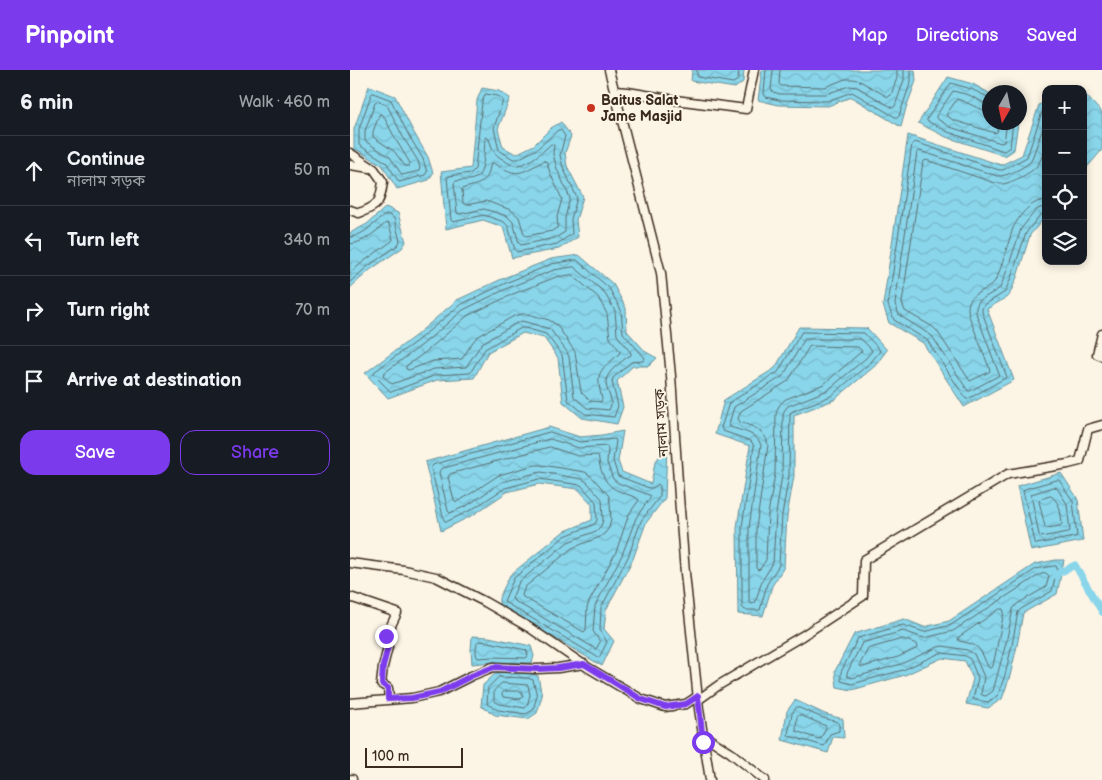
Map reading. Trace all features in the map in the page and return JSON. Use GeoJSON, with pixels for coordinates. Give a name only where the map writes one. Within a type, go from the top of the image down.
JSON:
{"type":"FeatureCollection","features":[{"type":"Feature","properties":{"kind":"street","name":"নালাম সড়ক"},"geometry":{"type":"LineString","coordinates":[[609,70],[662,278],[685,573],[702,734],[710,780]]}},
{"type":"Feature","properties":{"kind":"street"},"geometry":{"type":"LineString","coordinates":[[614,91],[746,109],[754,70]]}},
{"type":"Feature","properties":{"kind":"street"},"geometry":{"type":"LineString","coordinates":[[350,154],[374,169],[383,182],[381,198],[372,208],[359,213],[350,210]]}},
{"type":"Feature","properties":{"kind":"street"},"geometry":{"type":"LineString","coordinates":[[350,165],[374,169]]}},
{"type":"Feature","properties":{"kind":"street"},"geometry":{"type":"LineString","coordinates":[[1102,334],[1097,354],[1102,356]]}},
{"type":"Feature","properties":{"kind":"street"},"geometry":{"type":"LineString","coordinates":[[350,563],[436,576],[530,628],[641,699],[665,707],[686,704],[720,686],[802,636],[863,596],[864,560],[1008,474],[1080,461],[1088,429],[1102,425]]}},
{"type":"Feature","properties":{"kind":"street"},"geometry":{"type":"LineString","coordinates":[[350,597],[397,613],[386,636],[388,647],[383,666],[382,684],[388,688],[388,699]]}},
{"type":"Feature","properties":{"kind":"street"},"geometry":{"type":"LineString","coordinates":[[350,703],[412,698],[440,692],[494,667],[537,669],[584,664]]}},
{"type":"Feature","properties":{"kind":"street"},"geometry":{"type":"LineString","coordinates":[[702,734],[731,752],[765,780]]}},
{"type":"Feature","properties":{"kind":"water"},"geometry":{"type":"Polygon","coordinates":[[[692,70],[744,70],[743,82],[735,88],[691,81],[692,70]]]}},
{"type":"Feature","properties":{"kind":"water"},"geometry":{"type":"Polygon","coordinates":[[[762,70],[915,70],[916,81],[901,127],[851,97],[828,106],[778,105],[758,100],[762,70]]]}},
{"type":"Feature","properties":{"kind":"water"},"geometry":{"type":"Polygon","coordinates":[[[948,77],[973,84],[982,89],[982,130],[1017,130],[1014,150],[1005,156],[946,137],[918,123],[948,77]]]}},
{"type":"Feature","properties":{"kind":"water"},"geometry":{"type":"Polygon","coordinates":[[[369,86],[395,96],[428,157],[433,173],[429,180],[397,189],[382,165],[354,149],[354,129],[369,86]]]}},
{"type":"Feature","properties":{"kind":"water"},"geometry":{"type":"Polygon","coordinates":[[[482,88],[499,91],[510,98],[498,129],[503,147],[516,154],[534,145],[551,128],[561,122],[571,136],[565,153],[567,166],[583,197],[576,220],[578,237],[559,249],[512,258],[503,227],[483,220],[446,229],[441,172],[471,168],[477,100],[482,88]]]}},
{"type":"Feature","properties":{"kind":"water"},"geometry":{"type":"Polygon","coordinates":[[[1087,96],[1102,113],[1102,150],[1087,167],[1087,96]]]}},
{"type":"Feature","properties":{"kind":"water"},"geometry":{"type":"Polygon","coordinates":[[[1042,103],[1042,221],[1030,235],[1009,296],[987,309],[1014,380],[964,407],[923,343],[889,323],[883,305],[908,135],[1001,165],[1022,155],[1039,105],[1042,103]]]}},
{"type":"Feature","properties":{"kind":"water"},"geometry":{"type":"Polygon","coordinates":[[[386,207],[398,213],[406,242],[402,248],[370,270],[350,288],[350,233],[367,224],[386,207]]]}},
{"type":"Feature","properties":{"kind":"water"},"geometry":{"type":"Polygon","coordinates":[[[579,255],[613,284],[626,308],[627,331],[646,352],[657,358],[649,366],[633,366],[617,381],[623,407],[617,424],[582,418],[563,402],[558,358],[544,338],[523,333],[488,352],[474,378],[437,380],[388,398],[365,373],[415,336],[457,300],[551,259],[579,255]]]}},
{"type":"Feature","properties":{"kind":"water"},"geometry":{"type":"Polygon","coordinates":[[[799,327],[867,328],[887,350],[875,366],[834,400],[794,415],[794,476],[787,516],[784,567],[772,586],[763,616],[738,614],[737,527],[750,446],[715,434],[724,400],[775,368],[799,327]]]}},
{"type":"Feature","properties":{"kind":"water"},"geometry":{"type":"Polygon","coordinates":[[[549,427],[580,437],[623,431],[618,461],[622,472],[651,484],[655,462],[667,447],[665,498],[646,523],[633,559],[606,610],[604,629],[614,641],[602,666],[499,605],[499,598],[510,575],[563,532],[592,520],[592,504],[578,489],[539,484],[507,492],[473,515],[441,531],[425,462],[549,427]]]}},
{"type":"Feature","properties":{"kind":"water"},"geometry":{"type":"Polygon","coordinates":[[[1061,473],[1078,499],[1083,541],[1031,551],[1017,486],[1061,473]]]}},
{"type":"Feature","properties":{"kind":"water"},"geometry":{"type":"Polygon","coordinates":[[[1064,560],[1057,594],[1023,613],[1010,676],[1002,699],[988,708],[966,704],[973,679],[965,661],[942,658],[905,675],[852,690],[837,687],[835,671],[854,634],[904,619],[924,627],[949,621],[1035,564],[1064,560]]]}},
{"type":"Feature","properties":{"kind":"water"},"geometry":{"type":"Polygon","coordinates":[[[472,636],[489,637],[531,646],[534,656],[532,663],[493,662],[472,664],[472,636]]]}},
{"type":"Feature","properties":{"kind":"water"},"geometry":{"type":"Polygon","coordinates":[[[497,672],[529,673],[538,676],[542,696],[537,713],[528,719],[495,715],[481,706],[483,685],[497,672]]]}},
{"type":"Feature","properties":{"kind":"water"},"geometry":{"type":"Polygon","coordinates":[[[795,700],[825,714],[843,719],[844,738],[833,737],[828,753],[782,740],[787,711],[795,700]]]}},
{"type":"Feature","properties":{"kind":"waterway"},"geometry":{"type":"LineString","coordinates":[[1055,575],[1075,565],[1102,612]]}},
{"type":"Feature","properties":{"kind":"place","name":"Baitus Salat Jame Masjid"},"geometry":{"type":"Point","coordinates":[591,108]}},
{"type":"Feature","properties":{"kind":"route"},"geometry":{"type":"LineString","coordinates":[[386,636],[388,647],[383,666],[382,684],[388,688],[388,699],[412,698],[440,692],[494,667],[537,669],[584,664],[641,699],[665,707],[686,704],[698,696],[703,742]]}}]}
